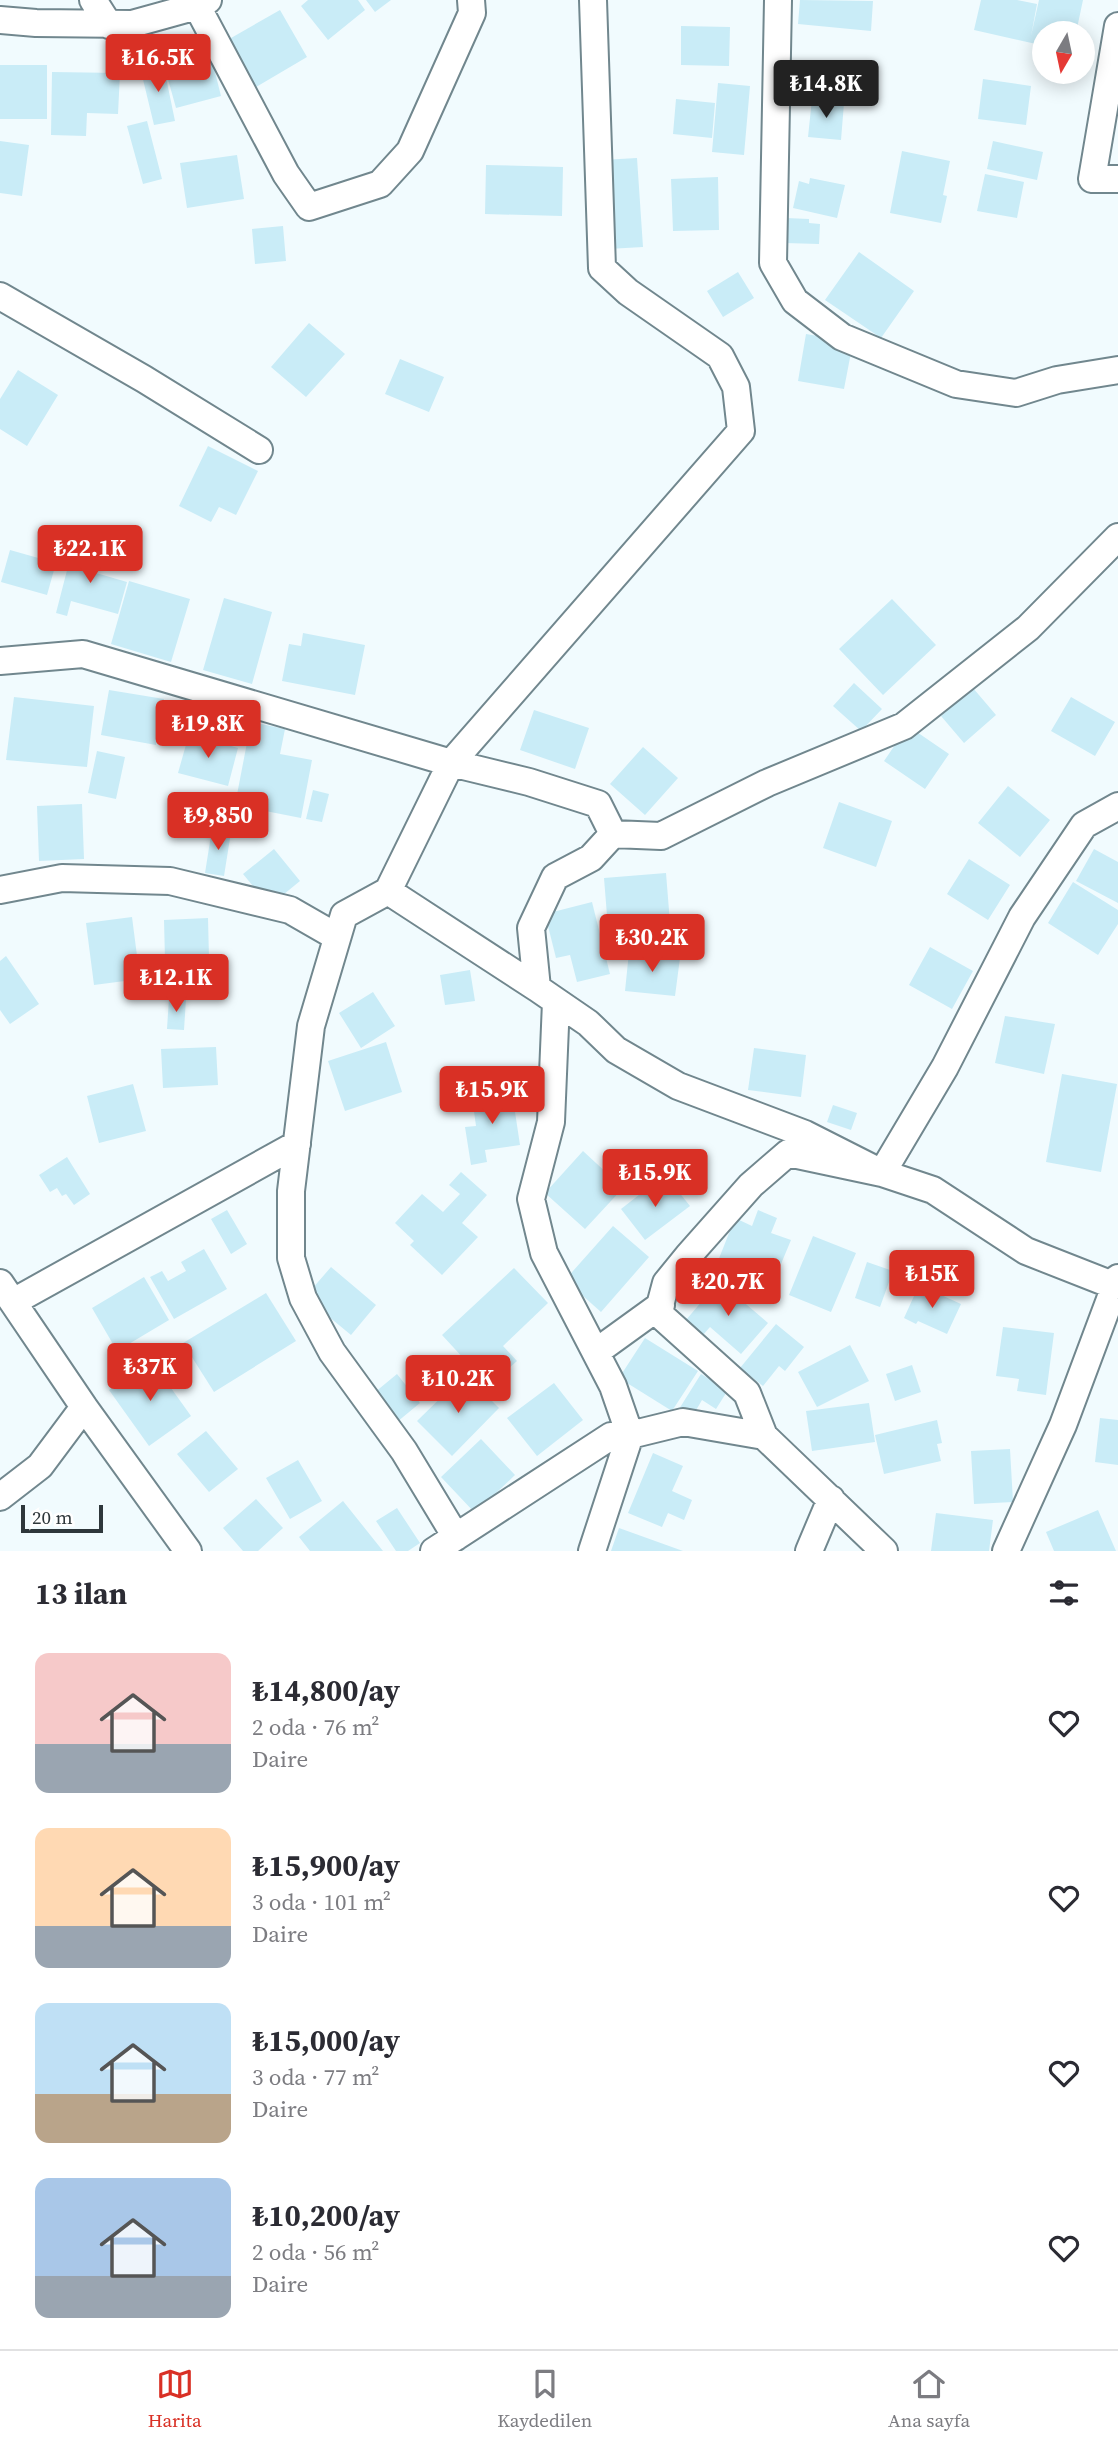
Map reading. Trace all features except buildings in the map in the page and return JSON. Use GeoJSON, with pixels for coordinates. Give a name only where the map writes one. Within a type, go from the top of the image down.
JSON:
{"type":"FeatureCollection","features":[{"type":"Feature","properties":{"kind":"street"},"geometry":{"type":"LineString","coordinates":[[93,0],[110,25]]}},
{"type":"Feature","properties":{"kind":"street"},"geometry":{"type":"LineString","coordinates":[[0,19],[132,24],[202,3],[286,174],[309,207],[380,184],[410,151],[472,13],[471,0]]}},
{"type":"Feature","properties":{"kind":"street"},"geometry":{"type":"LineString","coordinates":[[593,0],[603,268],[628,292],[720,356],[736,387],[741,431],[451,763],[388,891],[344,915],[311,1026],[291,1191],[291,1258],[303,1298],[331,1352],[404,1451],[445,1544],[611,1436],[630,1435],[683,1422],[764,1436]]}},
{"type":"Feature","properties":{"kind":"street"},"geometry":{"type":"LineString","coordinates":[[778,0],[773,263],[795,301],[842,337],[956,384],[1016,393],[1057,380],[1118,370]]}},
{"type":"Feature","properties":{"kind":"street"},"geometry":{"type":"LineString","coordinates":[[1118,26],[1092,179],[1118,179]]}},
{"type":"Feature","properties":{"kind":"street"},"geometry":{"type":"LineString","coordinates":[[0,296],[144,379],[258,450]]}},
{"type":"Feature","properties":{"kind":"street"},"geometry":{"type":"LineString","coordinates":[[612,834],[661,836],[767,783],[904,726],[1028,628],[1118,537]]}},
{"type":"Feature","properties":{"kind":"street"},"geometry":{"type":"LineString","coordinates":[[0,662],[83,654],[598,804],[612,834]]}},
{"type":"Feature","properties":{"kind":"street"},"geometry":{"type":"LineString","coordinates":[[882,1173],[945,1067],[1021,917],[1084,825],[1118,806]]}},
{"type":"Feature","properties":{"kind":"street"},"geometry":{"type":"LineString","coordinates":[[592,1551],[630,1435],[613,1386],[544,1253],[531,1199],[551,1122],[546,995],[531,928],[555,877],[591,858],[612,834]]}},
{"type":"Feature","properties":{"kind":"street"},"geometry":{"type":"LineString","coordinates":[[0,890],[62,878],[170,881],[290,910],[337,937]]}},
{"type":"Feature","properties":{"kind":"street"},"geometry":{"type":"LineString","coordinates":[[388,891],[588,1023],[616,1050],[678,1086],[806,1134],[882,1173]]}},
{"type":"Feature","properties":{"kind":"street"},"geometry":{"type":"LineString","coordinates":[[188,1551],[84,1407],[7,1292],[297,1144]]}},
{"type":"Feature","properties":{"kind":"street"},"geometry":{"type":"LineString","coordinates":[[884,1551],[764,1436],[747,1393],[659,1313],[666,1283],[751,1185],[788,1153],[882,1173],[933,1190],[1026,1251],[1116,1282],[1063,1426],[1006,1551]]}},
{"type":"Feature","properties":{"kind":"street"},"geometry":{"type":"LineString","coordinates":[[596,1352],[660,1305]]}},
{"type":"Feature","properties":{"kind":"street"},"geometry":{"type":"LineString","coordinates":[[0,1497],[40,1466],[84,1407]]}},
{"type":"Feature","properties":{"kind":"street"},"geometry":{"type":"LineString","coordinates":[[809,1551],[831,1499]]}}]}
